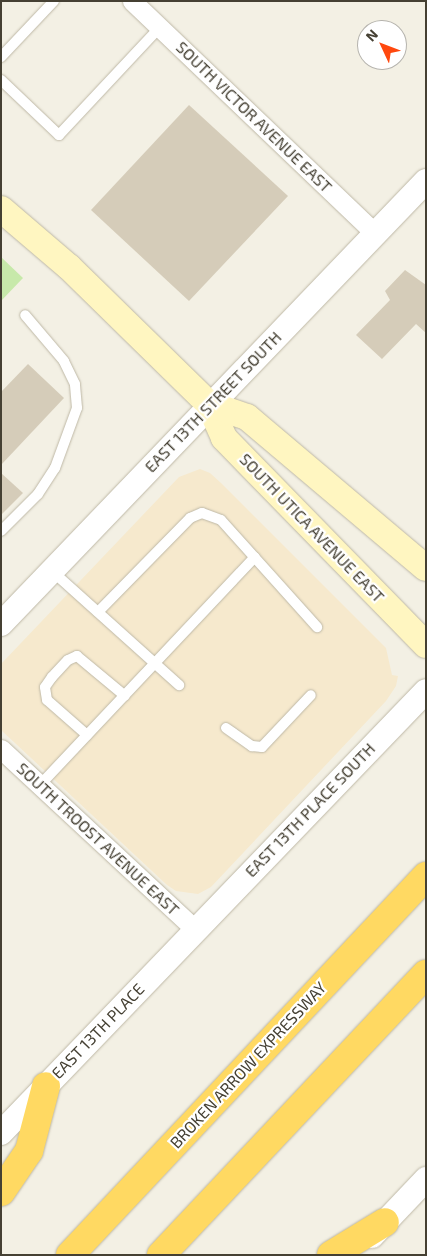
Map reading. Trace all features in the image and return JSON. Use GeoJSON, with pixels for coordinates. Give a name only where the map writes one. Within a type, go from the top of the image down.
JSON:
{"type":"FeatureCollection","features":[{"type":"Feature","properties":{"kind":"highway","name":"BROKEN ARROW EXPRESSWAY"},"geometry":{"type":"LineString","coordinates":[[70,1255],[426,876]]}},
{"type":"Feature","properties":{"kind":"highway"},"geometry":{"type":"LineString","coordinates":[[161,1255],[426,974]]}},
{"type":"Feature","properties":{"kind":"highway"},"geometry":{"type":"LineString","coordinates":[[1,1192],[29,1151],[46,1086]]}},
{"type":"Feature","properties":{"kind":"highway"},"geometry":{"type":"LineString","coordinates":[[331,1255],[385,1222]]}},
{"type":"Feature","properties":{"kind":"main road","name":"SOUTH UTICA AVENUE EAST"},"geometry":{"type":"LineString","coordinates":[[1,191],[56,255]]}},
{"type":"Feature","properties":{"kind":"main road","name":"SOUTH UTICA AVENUE EAST"},"geometry":{"type":"LineString","coordinates":[[1,209],[56,255],[210,404],[224,438],[426,645]]}},
{"type":"Feature","properties":{"kind":"main road","name":"SOUTH UTICA AVENUE EAST"},"geometry":{"type":"LineString","coordinates":[[210,404],[247,417],[426,568]]}},
{"type":"Feature","properties":{"kind":"street","name":"SOUTH VICTOR AVENUE EAST"},"geometry":{"type":"LineString","coordinates":[[132,1],[376,234]]}},
{"type":"Feature","properties":{"kind":"street","name":"EAST 13TH STREET SOUTH"},"geometry":{"type":"LineString","coordinates":[[1,624],[426,181]]}},
{"type":"Feature","properties":{"kind":"street","name":"EAST 13TH PLACE SOUTH"},"geometry":{"type":"LineString","coordinates":[[195,929],[426,691]]}},
{"type":"Feature","properties":{"kind":"street","name":"SOUTH TROOST AVENUE EAST"},"geometry":{"type":"LineString","coordinates":[[1,749],[195,929]]}},
{"type":"Feature","properties":{"kind":"street","name":"EAST 13TH PLACE"},"geometry":{"type":"LineString","coordinates":[[1,1133],[195,929]]}},
{"type":"Feature","properties":{"kind":"street"},"geometry":{"type":"LineString","coordinates":[[355,1255],[426,1179]]}},
{"type":"Feature","properties":{"kind":"lane"},"geometry":{"type":"LineString","coordinates":[[1,57],[54,1]]}},
{"type":"Feature","properties":{"kind":"lane"},"geometry":{"type":"LineString","coordinates":[[1,80],[59,135],[159,28]]}},
{"type":"Feature","properties":{"kind":"lane"},"geometry":{"type":"LineString","coordinates":[[1,531],[38,494],[55,468],[78,408],[75,384],[64,361],[24,315]]}},
{"type":"Feature","properties":{"kind":"lane"},"geometry":{"type":"LineString","coordinates":[[98,612],[190,518],[202,513],[221,520],[317,627]]}},
{"type":"Feature","properties":{"kind":"lane"},"geometry":{"type":"LineString","coordinates":[[40,785],[255,557]]}},
{"type":"Feature","properties":{"kind":"lane"},"geometry":{"type":"LineString","coordinates":[[51,571],[179,685]]}},
{"type":"Feature","properties":{"kind":"lane"},"geometry":{"type":"LineString","coordinates":[[87,736],[47,700],[45,687],[57,671],[68,660],[77,656],[125,696]]}},
{"type":"Feature","properties":{"kind":"lane"},"geometry":{"type":"LineString","coordinates":[[226,728],[252,746],[262,747],[310,696]]}},
{"type":"Feature","properties":{"kind":"shaded area"},"geometry":{"type":"Polygon","coordinates":[[[200,469],[210,473],[221,483],[386,648],[392,675],[398,676],[396,686],[386,701],[211,887],[198,894],[176,891],[167,885],[1,730],[1,664],[179,477],[200,469]]]}},
{"type":"Feature","properties":{"kind":"green space"},"geometry":{"type":"Polygon","coordinates":[[[1,257],[23,278],[1,301],[1,257]]]}},
{"type":"Feature","properties":{"kind":"building"},"geometry":{"type":"Polygon","coordinates":[[[189,105],[288,196],[189,301],[91,210],[189,105]]]}},
{"type":"Feature","properties":{"kind":"building"},"geometry":{"type":"Polygon","coordinates":[[[405,270],[426,285],[426,333],[416,324],[382,359],[356,335],[390,300],[385,291],[405,270]]]}},
{"type":"Feature","properties":{"kind":"building"},"geometry":{"type":"Polygon","coordinates":[[[28,364],[64,398],[1,465],[1,392],[28,364]]]}},
{"type":"Feature","properties":{"kind":"building"},"geometry":{"type":"Polygon","coordinates":[[[1,473],[23,493],[1,515],[1,473]]]}}]}
